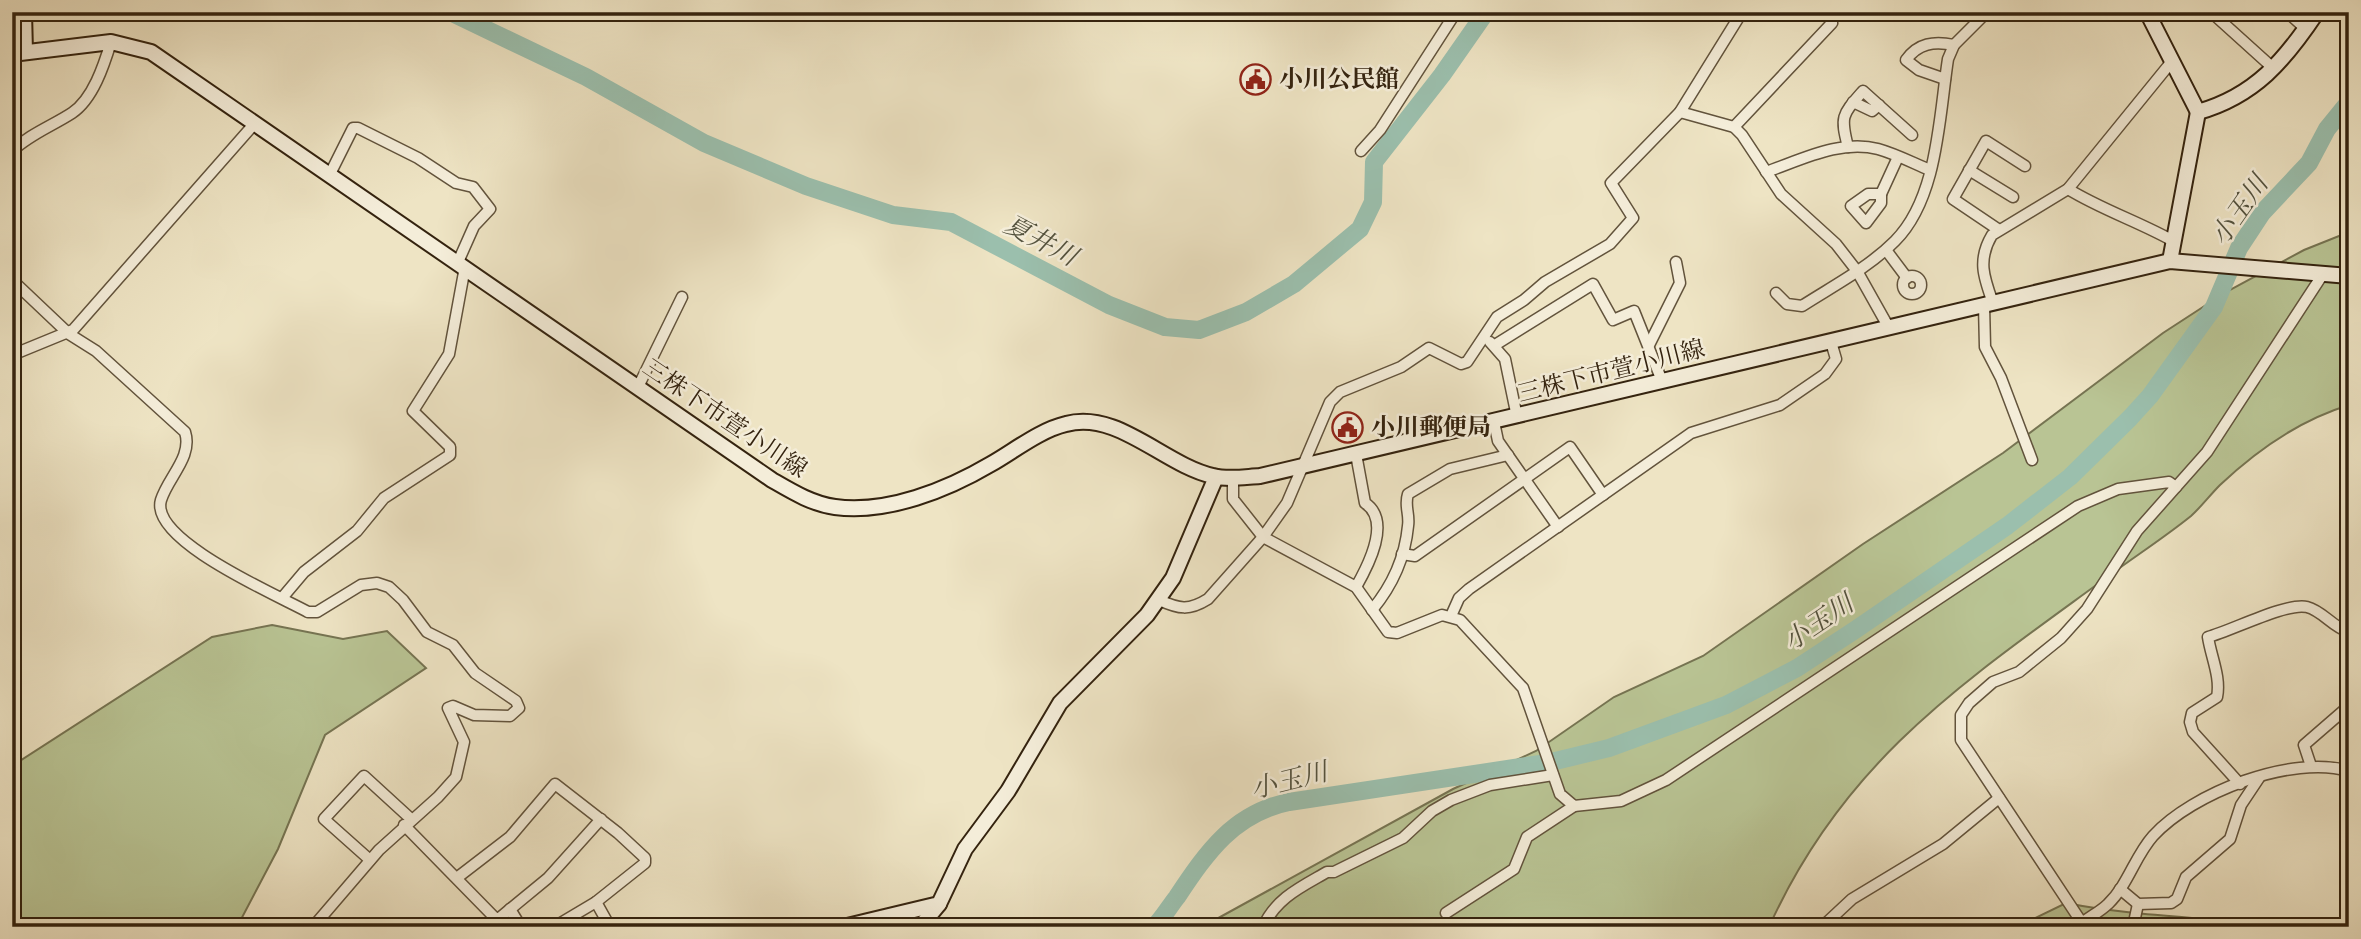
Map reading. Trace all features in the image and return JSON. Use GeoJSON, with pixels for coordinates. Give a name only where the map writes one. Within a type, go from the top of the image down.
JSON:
{"type":"FeatureCollection","features":[{"type":"Feature","properties":{"kind":"main road"},"geometry":{"type":"LineString","coordinates":[[19,53],[24,12]]}},
{"type":"Feature","properties":{"kind":"main road"},"geometry":{"type":"LineString","coordinates":[[2147,12],[2198,112],[2171,261]]}},
{"type":"Feature","properties":{"kind":"main road"},"geometry":{"type":"LineString","coordinates":[[2198,112],[2239,97],[2273,68],[2317,12]]}},
{"type":"Feature","properties":{"kind":"main road","name":"三株下市萱小川線"},"geometry":{"type":"LineString","coordinates":[[19,53],[111,42],[151,52],[772,480],[798,495],[832,507],[861,509],[892,504],[939,489],[987,467],[1055,428],[1086,421],[1108,426],[1168,460],[1216,477],[1233,478],[1302,467],[2171,261],[2349,276]]}},
{"type":"Feature","properties":{"kind":"main road"},"geometry":{"type":"LineString","coordinates":[[920,927],[939,904],[965,849],[1008,790],[1060,703],[1159,600],[1173,578],[1216,477]]}},
{"type":"Feature","properties":{"kind":"main road"},"geometry":{"type":"LineString","coordinates":[[843,927],[939,904]]}},
{"type":"Feature","properties":{"kind":"street"},"geometry":{"type":"LineString","coordinates":[[1361,151],[1380,130],[1453,17],[1442,12]]}},
{"type":"Feature","properties":{"kind":"street"},"geometry":{"type":"LineString","coordinates":[[1159,600],[1177,608],[1197,606],[1208,599],[1263,537],[1287,503],[1330,402],[1340,391],[1401,367],[1429,348],[1461,364],[1467,362],[1497,317],[1524,300],[1545,282],[1610,244],[1633,218],[1611,183],[1680,112],[1742,12]]}},
{"type":"Feature","properties":{"kind":"street"},"geometry":{"type":"LineString","coordinates":[[1801,12],[1812,12]]}},
{"type":"Feature","properties":{"kind":"street"},"geometry":{"type":"LineString","coordinates":[[1734,127],[1832,23],[1826,12]]}},
{"type":"Feature","properties":{"kind":"street"},"geometry":{"type":"LineString","coordinates":[[1776,293],[1787,304],[1802,306],[1885,250],[1915,215],[1930,170],[1944,79],[1954,45],[1987,12]]}},
{"type":"Feature","properties":{"kind":"street"},"geometry":{"type":"LineString","coordinates":[[2211,12],[2273,68]]}},
{"type":"Feature","properties":{"kind":"street"},"geometry":{"type":"LineString","coordinates":[[2287,12],[2306,29]]}},
{"type":"Feature","properties":{"kind":"street"},"geometry":{"type":"LineString","coordinates":[[12,151],[36,132],[66,116],[87,97],[111,42]]}},
{"type":"Feature","properties":{"kind":"street"},"geometry":{"type":"LineString","coordinates":[[1944,79],[1919,70],[1906,60],[1913,50],[1925,45],[1938,42],[1954,45]]}},
{"type":"Feature","properties":{"kind":"street"},"geometry":{"type":"LineString","coordinates":[[1919,70],[1925,45]]}},
{"type":"Feature","properties":{"kind":"street"},"geometry":{"type":"LineString","coordinates":[[2032,460],[2001,378],[1985,347],[1988,304],[1982,260],[1985,246],[1999,230],[2068,189],[2173,60]]}},
{"type":"Feature","properties":{"kind":"street"},"geometry":{"type":"LineString","coordinates":[[1848,147],[1841,121],[1853,102],[1872,111],[1879,105],[1913,135]]}},
{"type":"Feature","properties":{"kind":"street"},"geometry":{"type":"LineString","coordinates":[[1680,112],[1734,127],[1781,194],[1836,244],[1857,271],[1889,328]]}},
{"type":"Feature","properties":{"kind":"street"},"geometry":{"type":"LineString","coordinates":[[12,355],[69,334],[255,123]]}},
{"type":"Feature","properties":{"kind":"street"},"geometry":{"type":"LineString","coordinates":[[282,598],[304,572],[357,531],[384,498],[450,455],[450,447],[413,411],[449,354],[461,265],[474,226],[490,209],[473,187],[456,183],[418,158],[358,128],[353,128],[330,174]]}},
{"type":"Feature","properties":{"kind":"street"},"geometry":{"type":"LineString","coordinates":[[1999,230],[1953,199],[1986,141],[2025,166]]}},
{"type":"Feature","properties":{"kind":"street"},"geometry":{"type":"LineString","coordinates":[[1766,172],[1825,151],[1848,147],[1878,149],[1930,170]]}},
{"type":"Feature","properties":{"kind":"street"},"geometry":{"type":"LineString","coordinates":[[1881,194],[1898,157]]}},
{"type":"Feature","properties":{"kind":"street"},"geometry":{"type":"LineString","coordinates":[[1969,170],[2013,197]]}},
{"type":"Feature","properties":{"kind":"street"},"geometry":{"type":"LineString","coordinates":[[2068,189],[2102,209],[2132,218],[2175,242]]}},
{"type":"Feature","properties":{"kind":"street"},"geometry":{"type":"LineString","coordinates":[[1885,250],[1907,278]]}},
{"type":"Feature","properties":{"kind":"street"},"geometry":{"type":"LineString","coordinates":[[1649,345],[1680,283],[1676,262]]}},
{"type":"Feature","properties":{"kind":"street"},"geometry":{"type":"LineString","coordinates":[[2323,274],[2207,452],[2137,531],[2087,609],[2062,638],[2019,672],[1993,682],[1969,703],[1961,715],[1961,740],[2079,925],[2109,903],[2153,836],[2189,805],[2211,793],[2311,766],[2349,771]]}},
{"type":"Feature","properties":{"kind":"street"},"geometry":{"type":"LineString","coordinates":[[12,280],[69,334],[96,351],[185,432],[187,449],[161,499],[160,511],[163,520],[192,548],[312,612],[361,585],[377,583],[389,587],[403,600],[427,632],[453,645],[475,673],[516,701],[519,708],[510,716],[474,715],[453,706],[448,708],[464,742],[462,762],[456,777],[370,860],[313,927]]}},
{"type":"Feature","properties":{"kind":"street"},"geometry":{"type":"LineString","coordinates":[[1494,345],[1593,284],[1613,320],[1634,311],[1662,381]]}},
{"type":"Feature","properties":{"kind":"street"},"geometry":{"type":"LineString","coordinates":[[638,387],[682,297]]}},
{"type":"Feature","properties":{"kind":"street"},"geometry":{"type":"LineString","coordinates":[[1483,338],[1494,345],[1504,359],[1517,417]]}},
{"type":"Feature","properties":{"kind":"street"},"geometry":{"type":"LineString","coordinates":[[1451,616],[1459,598],[1469,589],[1692,433],[1706,426],[1762,413],[1825,374],[1836,359],[1831,342]]}},
{"type":"Feature","properties":{"kind":"street"},"geometry":{"type":"LineString","coordinates":[[1494,422],[1498,441],[1558,527]]}},
{"type":"Feature","properties":{"kind":"street"},"geometry":{"type":"LineString","coordinates":[[1402,554],[1415,556],[1570,447],[1604,495]]}},
{"type":"Feature","properties":{"kind":"street"},"geometry":{"type":"LineString","coordinates":[[1356,454],[1366,503],[1377,520],[1372,552],[1356,587]]}},
{"type":"Feature","properties":{"kind":"street"},"geometry":{"type":"LineString","coordinates":[[1372,610],[1394,579],[1402,554],[1409,525],[1405,505],[1408,495],[1450,469],[1508,455]]}},
{"type":"Feature","properties":{"kind":"street"},"geometry":{"type":"LineString","coordinates":[[1233,478],[1233,499],[1263,537],[1356,587],[1388,632],[1397,633],[1433,617],[1451,616],[1460,620],[1523,688],[1560,794],[1574,806]]}},
{"type":"Feature","properties":{"kind":"street"},"geometry":{"type":"LineString","coordinates":[[1446,913],[1514,869],[1527,837],[1574,806],[1622,801],[1666,780],[2078,506],[2118,489],[2169,482],[2176,488]]}},
{"type":"Feature","properties":{"kind":"street"},"geometry":{"type":"LineString","coordinates":[[2240,784],[2193,732],[2190,722],[2192,713],[2217,696],[2218,679],[2208,637],[2295,606],[2318,611],[2340,629],[2349,632]]}},
{"type":"Feature","properties":{"kind":"street"},"geometry":{"type":"LineString","coordinates":[[2311,766],[2304,746],[2349,706]]}},
{"type":"Feature","properties":{"kind":"street"},"geometry":{"type":"LineString","coordinates":[[1263,927],[1283,898],[1326,872],[1334,872],[1403,838],[1451,800],[1490,785],[1552,773]]}},
{"type":"Feature","properties":{"kind":"street"},"geometry":{"type":"LineString","coordinates":[[370,860],[324,819],[363,776],[497,919],[548,878],[601,820]]}},
{"type":"Feature","properties":{"kind":"street"},"geometry":{"type":"LineString","coordinates":[[2120,889],[2138,904],[2163,904],[2177,899],[2186,877],[2230,839],[2241,805],[2259,778]]}},
{"type":"Feature","properties":{"kind":"street"},"geometry":{"type":"LineString","coordinates":[[458,877],[510,837],[555,784],[645,858],[645,863],[596,902],[554,927]]}},
{"type":"Feature","properties":{"kind":"street"},"geometry":{"type":"LineString","coordinates":[[1822,927],[1852,899],[1943,844],[1999,797]]}},
{"type":"Feature","properties":{"kind":"street"},"geometry":{"type":"LineString","coordinates":[[596,902],[610,927]]}},
{"type":"Feature","properties":{"kind":"street"},"geometry":{"type":"LineString","coordinates":[[2133,927],[2138,904]]}},
{"type":"Feature","properties":{"kind":"street"},"geometry":{"type":"LineString","coordinates":[[510,909],[521,927]]}},
{"type":"Feature","properties":{"kind":"green space"},"geometry":{"type":"Polygon","coordinates":[[[2349,232],[2349,405],[2313,419],[2264,448],[2220,485],[2191,516],[2007,651],[1914,727],[1834,815],[1800,868],[1769,927],[1202,927],[1453,789],[1536,751],[1614,697],[1703,656],[1863,544],[2003,453],[2163,333],[2226,292],[2304,250],[2349,232]]]}},
{"type":"Feature","properties":{"kind":"green space"},"geometry":{"type":"Polygon","coordinates":[[[272,625],[343,639],[387,631],[426,668],[325,735],[278,849],[237,927],[12,927],[12,766],[212,637],[272,625]]]}},
{"type":"Feature","properties":{"kind":"green space"},"geometry":{"type":"Polygon","coordinates":[[[2066,903],[2120,911],[2282,927],[2017,927],[2066,903]]]}},
{"type":"Feature","properties":{"kind":"waterway","name":"夏井川"},"geometry":{"type":"LineString","coordinates":[[450,12],[586,77],[704,143],[806,186],[893,215],[951,222],[1109,305],[1165,327],[1199,330],[1246,312],[1294,284],[1360,229],[1373,202],[1374,162],[1442,75],[1486,12]]}},
{"type":"Feature","properties":{"kind":"waterway","name":"小玉川"},"geometry":{"type":"LineString","coordinates":[[1154,927],[1211,850],[1237,825],[1270,807],[1547,763],[1609,748],[1726,705],[1797,668],[2007,526],[2070,477],[2150,396],[2214,307],[2239,248],[2262,213],[2309,163],[2327,129],[2349,102]]}},
{"type":"Feature","properties":{"kind":"place","name":"小川公民館"},"geometry":{"type":"Point","coordinates":[1256,79]}},
{"type":"Feature","properties":{"kind":"place","name":"小川郵便局"},"geometry":{"type":"Point","coordinates":[1348,427]}}]}
